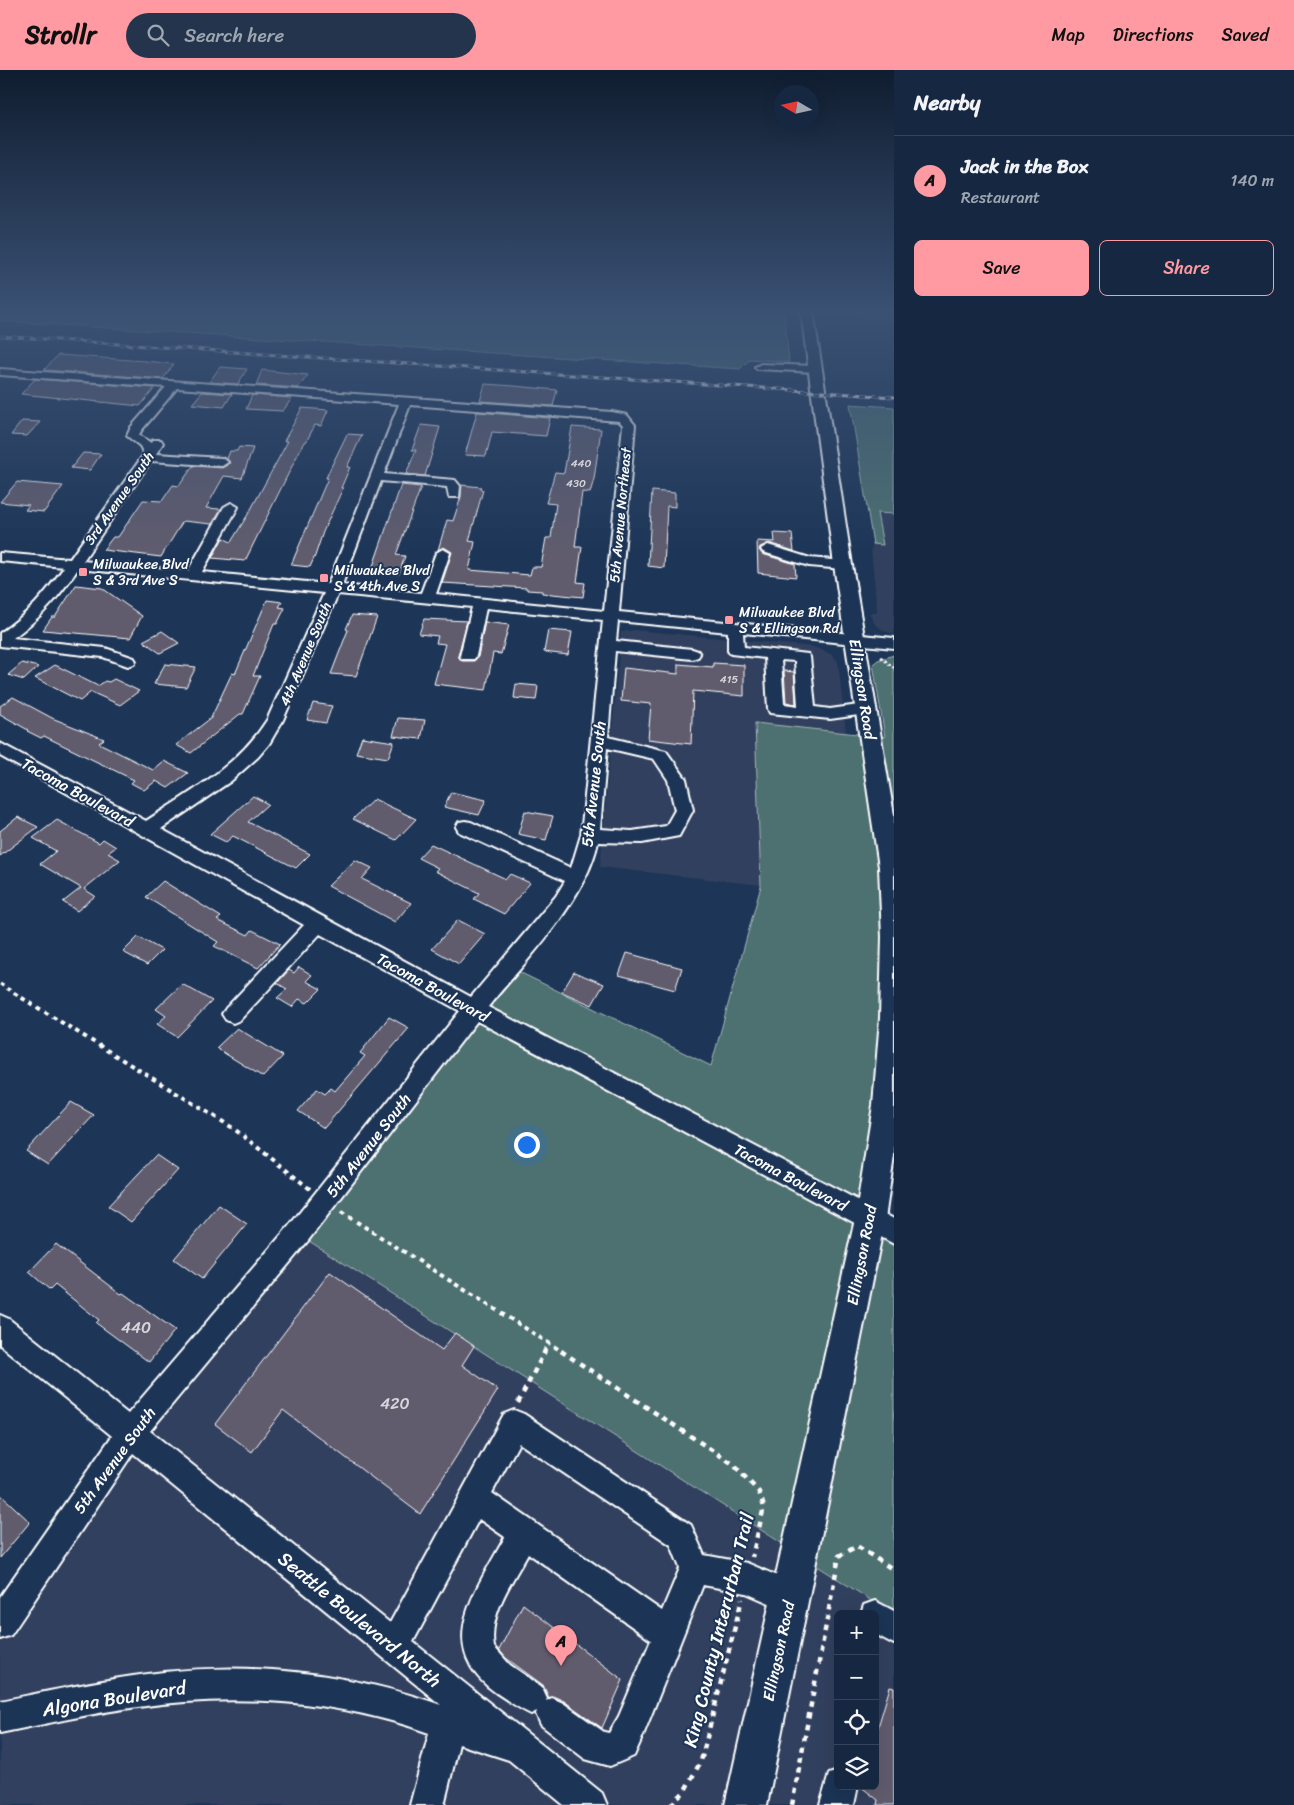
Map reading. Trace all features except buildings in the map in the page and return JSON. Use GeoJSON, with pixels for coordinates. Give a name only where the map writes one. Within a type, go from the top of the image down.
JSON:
{"type":"FeatureCollection","features":[{"type":"Feature","properties":{"kind":"main road","name":"Ellingson Road"},"geometry":{"type":"LineString","coordinates":[[746,1805],[790,1597],[882,1226],[887,1105],[892,1066],[894,937],[891,868],[843,565],[818,392]]}},
{"type":"Feature","properties":{"kind":"street"},"geometry":{"type":"LineString","coordinates":[[168,392],[135,430],[133,436],[152,451],[222,462]]}},
{"type":"Feature","properties":{"kind":"street"},"geometry":{"type":"LineString","coordinates":[[275,392],[406,401]]}},
{"type":"Feature","properties":{"kind":"street","name":"5th Avenue Northeast"},"geometry":{"type":"LineString","coordinates":[[406,401],[623,418],[629,425],[611,615]]}},
{"type":"Feature","properties":{"kind":"street","name":"4th Avenue South"},"geometry":{"type":"LineString","coordinates":[[147,829],[226,774],[263,740],[285,701],[333,589],[406,401]]}},
{"type":"Feature","properties":{"kind":"street","name":"3rd Avenue South"},"geometry":{"type":"LineString","coordinates":[[0,641],[31,618],[43,606],[152,451]]}},
{"type":"Feature","properties":{"kind":"street"},"geometry":{"type":"LineString","coordinates":[[377,477],[450,484],[454,486],[454,494]]}},
{"type":"Feature","properties":{"kind":"street"},"geometry":{"type":"LineString","coordinates":[[193,575],[230,507]]}},
{"type":"Feature","properties":{"kind":"street"},"geometry":{"type":"LineString","coordinates":[[768,549],[809,562],[843,565]]}},
{"type":"Feature","properties":{"kind":"street"},"geometry":{"type":"LineString","coordinates":[[427,598],[443,552]]}},
{"type":"Feature","properties":{"kind":"street"},"geometry":{"type":"LineString","coordinates":[[0,557],[894,643]]}},
{"type":"Feature","properties":{"kind":"street"},"geometry":{"type":"LineString","coordinates":[[468,656],[480,603]]}},
{"type":"Feature","properties":{"kind":"street","name":"5th Avenue South"},"geometry":{"type":"LineString","coordinates":[[0,1624],[130,1433],[324,1201],[474,1009],[563,901],[576,878],[588,849],[611,615]]}},
{"type":"Feature","properties":{"kind":"street"},"geometry":{"type":"LineString","coordinates":[[735,628],[736,651],[802,657],[807,712]]}},
{"type":"Feature","properties":{"kind":"street"},"geometry":{"type":"LineString","coordinates":[[0,641],[105,653],[128,661]]}},
{"type":"Feature","properties":{"kind":"street"},"geometry":{"type":"LineString","coordinates":[[607,645],[692,654]]}},
{"type":"Feature","properties":{"kind":"street"},"geometry":{"type":"LineString","coordinates":[[773,654],[776,709],[868,720]]}},
{"type":"Feature","properties":{"kind":"street"},"geometry":{"type":"LineString","coordinates":[[830,714],[868,720]]}},
{"type":"Feature","properties":{"kind":"street"},"geometry":{"type":"LineString","coordinates":[[590,834],[612,838],[656,836],[673,831],[684,810],[677,779],[660,755],[598,740]]}},
{"type":"Feature","properties":{"kind":"street","name":"Tacoma Boulevard"},"geometry":{"type":"LineString","coordinates":[[0,749],[474,1009],[882,1226]]}},
{"type":"Feature","properties":{"kind":"street"},"geometry":{"type":"LineString","coordinates":[[465,827],[576,878]]}},
{"type":"Feature","properties":{"kind":"street"},"geometry":{"type":"LineString","coordinates":[[233,1014],[318,923]]}},
{"type":"Feature","properties":{"kind":"street","name":"Seattle Boulevard North"},"geometry":{"type":"LineString","coordinates":[[0,1328],[590,1805]]}},
{"type":"Feature","properties":{"kind":"street"},"geometry":{"type":"LineString","coordinates":[[394,1647],[514,1424],[681,1535],[695,1568],[622,1744],[616,1749],[610,1750],[597,1747],[491,1669],[482,1658],[477,1640],[479,1624],[524,1532]]}},
{"type":"Feature","properties":{"kind":"street"},"geometry":{"type":"LineString","coordinates":[[474,1498],[668,1634]]}},
{"type":"Feature","properties":{"kind":"street"},"geometry":{"type":"LineString","coordinates":[[695,1568],[747,1578],[790,1597]]}},
{"type":"Feature","properties":{"kind":"street"},"geometry":{"type":"LineString","coordinates":[[879,1619],[894,1629]]}},
{"type":"Feature","properties":{"kind":"street","name":"Algona Boulevard"},"geometry":{"type":"LineString","coordinates":[[0,1717],[138,1691],[191,1686],[273,1686],[309,1689],[372,1700],[520,1749]]}},
{"type":"Feature","properties":{"kind":"street"},"geometry":{"type":"LineString","coordinates":[[426,1805],[448,1724]]}},
{"type":"Feature","properties":{"kind":"street"},"geometry":{"type":"LineString","coordinates":[[837,1805],[840,1790]]}},
{"type":"Feature","properties":{"kind":"path"},"geometry":{"type":"LineString","coordinates":[[881,657],[894,668]]}},
{"type":"Feature","properties":{"kind":"path","name":"King County Interurban Trail"},"geometry":{"type":"LineString","coordinates":[[0,984],[234,1128],[324,1201],[549,1343],[733,1464],[759,1492],[764,1507],[701,1761],[684,1792],[672,1805]]}},
{"type":"Feature","properties":{"kind":"path"},"geometry":{"type":"LineString","coordinates":[[514,1424],[515,1409],[549,1343]]}},
{"type":"Feature","properties":{"kind":"path"},"geometry":{"type":"LineString","coordinates":[[792,1805],[839,1556],[857,1546],[894,1570]]}},
{"type":"Feature","properties":{"kind":"shaded area"},"geometry":{"type":"Polygon","coordinates":[[[850,404],[894,407],[894,634],[884,631],[875,624],[869,613],[876,613],[877,611],[871,549],[873,544],[850,404]]]}},
{"type":"Feature","properties":{"kind":"shaded area"},"geometry":{"type":"Polygon","coordinates":[[[634,630],[814,647],[831,654],[838,661],[846,733],[755,724],[761,885],[600,867],[621,632],[634,630]]]}},
{"type":"Feature","properties":{"kind":"shaded area"},"geometry":{"type":"Polygon","coordinates":[[[298,1234],[894,1615],[894,1805],[0,1805],[0,1624],[298,1234]]]}},
{"type":"Feature","properties":{"kind":"green space"},"geometry":{"type":"Polygon","coordinates":[[[850,404],[894,407],[894,514],[877,513],[883,545],[873,544],[850,404]]]}},
{"type":"Feature","properties":{"kind":"green space"},"geometry":{"type":"Polygon","coordinates":[[[894,655],[894,1018],[870,1219],[894,1233],[894,1615],[298,1234],[509,967],[711,1066],[761,886],[755,723],[885,737],[873,664],[878,660],[894,655]]]}},
{"type":"Feature","properties":{"kind":"railway"},"geometry":{"type":"LineString","coordinates":[[820,392],[894,397]]}},
{"type":"Feature","properties":{"kind":"place","name":"Milwaukee Blvd S & 3rd Ave S"},"geometry":{"type":"Point","coordinates":[83,572]}},
{"type":"Feature","properties":{"kind":"place","name":"Milwaukee Blvd S & 4th Ave S"},"geometry":{"type":"Point","coordinates":[324,578]}},
{"type":"Feature","properties":{"kind":"place","name":"Milwaukee Blvd S & Ellingson Rd"},"geometry":{"type":"Point","coordinates":[729,620]}},
{"type":"Feature","properties":{"kind":"place","name":"Jack in the Box"},"geometry":{"type":"Point","coordinates":[561,1666]}}]}
